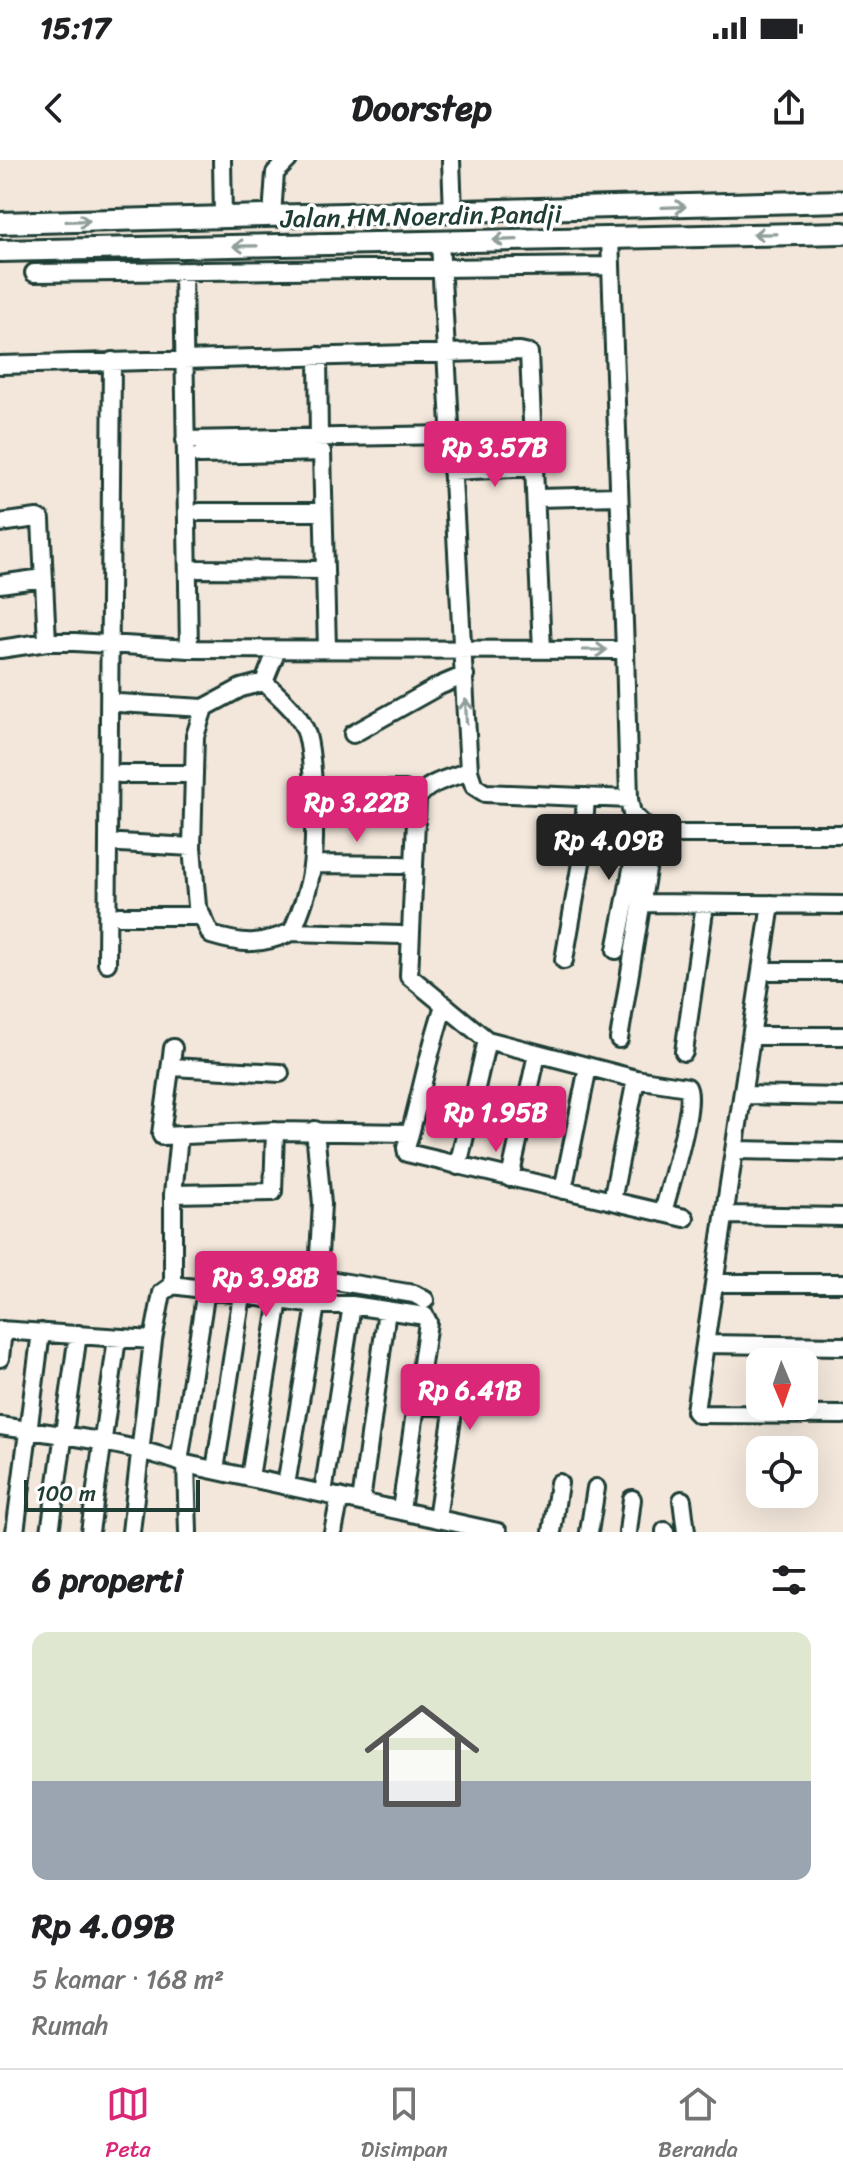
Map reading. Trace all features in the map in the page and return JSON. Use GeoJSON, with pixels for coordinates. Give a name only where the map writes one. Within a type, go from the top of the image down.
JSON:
{"type":"FeatureCollection","features":[{"type":"Feature","properties":{"kind":"main road","name":"Jalan HM Noerdin Pandji"},"geometry":{"type":"LineString","coordinates":[[0,223],[843,201]]}},
{"type":"Feature","properties":{"kind":"main road"},"geometry":{"type":"LineString","coordinates":[[611,208],[605,221],[612,238]]}},
{"type":"Feature","properties":{"kind":"main road","name":"Jalan HM Noerdin Pandji"},"geometry":{"type":"LineString","coordinates":[[0,251],[843,233]]}},
{"type":"Feature","properties":{"kind":"street"},"geometry":{"type":"LineString","coordinates":[[222,160],[223,217]]}},
{"type":"Feature","properties":{"kind":"street"},"geometry":{"type":"LineString","coordinates":[[272,216],[275,173],[288,160]]}},
{"type":"Feature","properties":{"kind":"street"},"geometry":{"type":"LineString","coordinates":[[451,160],[453,213]]}},
{"type":"Feature","properties":{"kind":"street"},"geometry":{"type":"LineString","coordinates":[[612,238],[629,799],[632,814],[647,828],[843,834]]}},
{"type":"Feature","properties":{"kind":"street"},"geometry":{"type":"LineString","coordinates":[[440,242],[461,651],[469,771],[474,786],[485,793],[629,799]]}},
{"type":"Feature","properties":{"kind":"street"},"geometry":{"type":"LineString","coordinates":[[47,250],[41,273],[611,266]]}},
{"type":"Feature","properties":{"kind":"street"},"geometry":{"type":"LineString","coordinates":[[183,271],[189,649]]}},
{"type":"Feature","properties":{"kind":"street"},"geometry":{"type":"LineString","coordinates":[[0,365],[529,353],[542,650]]}},
{"type":"Feature","properties":{"kind":"street"},"geometry":{"type":"LineString","coordinates":[[318,356],[319,438]]}},
{"type":"Feature","properties":{"kind":"street"},"geometry":{"type":"LineString","coordinates":[[107,963],[112,361]]}},
{"type":"Feature","properties":{"kind":"street"},"geometry":{"type":"LineString","coordinates":[[185,440],[449,435]]}},
{"type":"Feature","properties":{"kind":"street"},"geometry":{"type":"LineString","coordinates":[[200,455],[322,452],[327,649]]}},
{"type":"Feature","properties":{"kind":"street"},"geometry":{"type":"LineString","coordinates":[[452,471],[536,467]]}},
{"type":"Feature","properties":{"kind":"street"},"geometry":{"type":"LineString","coordinates":[[537,498],[619,496]]}},
{"type":"Feature","properties":{"kind":"street"},"geometry":{"type":"LineString","coordinates":[[200,512],[323,512]]}},
{"type":"Feature","properties":{"kind":"street"},"geometry":{"type":"LineString","coordinates":[[0,523],[41,520],[47,642]]}},
{"type":"Feature","properties":{"kind":"street"},"geometry":{"type":"LineString","coordinates":[[198,569],[325,570]]}},
{"type":"Feature","properties":{"kind":"street"},"geometry":{"type":"LineString","coordinates":[[0,584],[43,578]]}},
{"type":"Feature","properties":{"kind":"street"},"geometry":{"type":"LineString","coordinates":[[0,649],[47,642],[108,642],[189,649],[625,650]]}},
{"type":"Feature","properties":{"kind":"street"},"geometry":{"type":"LineString","coordinates":[[264,682],[277,650]]}},
{"type":"Feature","properties":{"kind":"street"},"geometry":{"type":"LineString","coordinates":[[353,734],[465,675]]}},
{"type":"Feature","properties":{"kind":"street"},"geometry":{"type":"LineString","coordinates":[[118,703],[204,708],[241,688],[264,682]]}},
{"type":"Feature","properties":{"kind":"street"},"geometry":{"type":"LineString","coordinates":[[264,682],[288,704],[307,733],[313,864],[305,901],[292,932]]}},
{"type":"Feature","properties":{"kind":"street"},"geometry":{"type":"LineString","coordinates":[[204,708],[195,736],[192,847],[197,906],[211,935],[241,944],[270,941],[292,932],[401,935]]}},
{"type":"Feature","properties":{"kind":"street"},"geometry":{"type":"LineString","coordinates":[[469,771],[429,786],[422,790],[417,799],[409,976],[487,1040],[636,1079],[687,1087],[691,1094],[663,1213]]}},
{"type":"Feature","properties":{"kind":"street"},"geometry":{"type":"LineString","coordinates":[[120,774],[194,774]]}},
{"type":"Feature","properties":{"kind":"street"},"geometry":{"type":"LineString","coordinates":[[312,790],[405,790]]}},
{"type":"Feature","properties":{"kind":"street"},"geometry":{"type":"LineString","coordinates":[[564,960],[582,857],[586,797]]}},
{"type":"Feature","properties":{"kind":"street"},"geometry":{"type":"LineString","coordinates":[[619,1039],[642,903],[647,828]]}},
{"type":"Feature","properties":{"kind":"street"},"geometry":{"type":"LineString","coordinates":[[616,950],[647,828]]}},
{"type":"Feature","properties":{"kind":"street"},"geometry":{"type":"LineString","coordinates":[[120,843],[192,847]]}},
{"type":"Feature","properties":{"kind":"street"},"geometry":{"type":"LineString","coordinates":[[313,864],[401,865]]}},
{"type":"Feature","properties":{"kind":"street"},"geometry":{"type":"LineString","coordinates":[[642,903],[843,905]]}},
{"type":"Feature","properties":{"kind":"street"},"geometry":{"type":"LineString","coordinates":[[684,1052],[705,904]]}},
{"type":"Feature","properties":{"kind":"street"},"geometry":{"type":"LineString","coordinates":[[771,904],[695,1411],[698,1414],[843,1415]]}},
{"type":"Feature","properties":{"kind":"street"},"geometry":{"type":"LineString","coordinates":[[119,916],[202,916]]}},
{"type":"Feature","properties":{"kind":"street"},"geometry":{"type":"LineString","coordinates":[[761,971],[843,971]]}},
{"type":"Feature","properties":{"kind":"street"},"geometry":{"type":"LineString","coordinates":[[444,1006],[430,1046],[406,1148],[409,1154],[685,1218]]}},
{"type":"Feature","properties":{"kind":"street"},"geometry":{"type":"LineString","coordinates":[[752,1036],[843,1036]]}},
{"type":"Feature","properties":{"kind":"street"},"geometry":{"type":"LineString","coordinates":[[458,1166],[487,1040]]}},
{"type":"Feature","properties":{"kind":"street"},"geometry":{"type":"LineString","coordinates":[[173,1048],[161,1134],[179,1136],[315,1130],[410,1133]]}},
{"type":"Feature","properties":{"kind":"street"},"geometry":{"type":"LineString","coordinates":[[510,1178],[537,1054]]}},
{"type":"Feature","properties":{"kind":"street"},"geometry":{"type":"LineString","coordinates":[[172,1067],[280,1073]]}},
{"type":"Feature","properties":{"kind":"street"},"geometry":{"type":"LineString","coordinates":[[563,1190],[588,1067]]}},
{"type":"Feature","properties":{"kind":"street"},"geometry":{"type":"LineString","coordinates":[[612,1201],[636,1079]]}},
{"type":"Feature","properties":{"kind":"street"},"geometry":{"type":"LineString","coordinates":[[743,1095],[843,1097]]}},
{"type":"Feature","properties":{"kind":"street"},"geometry":{"type":"LineString","coordinates":[[286,1485],[316,1305],[322,1204],[315,1130]]}},
{"type":"Feature","properties":{"kind":"street"},"geometry":{"type":"LineString","coordinates":[[173,1194],[273,1192],[275,1131]]}},
{"type":"Feature","properties":{"kind":"street"},"geometry":{"type":"LineString","coordinates":[[173,1285],[173,1194],[179,1136]]}},
{"type":"Feature","properties":{"kind":"street"},"geometry":{"type":"LineString","coordinates":[[735,1150],[843,1152]]}},
{"type":"Feature","properties":{"kind":"street"},"geometry":{"type":"LineString","coordinates":[[725,1215],[843,1217]]}},
{"type":"Feature","properties":{"kind":"street"},"geometry":{"type":"LineString","coordinates":[[317,1278],[414,1294],[425,1300]]}},
{"type":"Feature","properties":{"kind":"street"},"geometry":{"type":"LineString","coordinates":[[715,1283],[843,1283]]}},
{"type":"Feature","properties":{"kind":"street"},"geometry":{"type":"LineString","coordinates":[[131,1532],[153,1340],[162,1293],[173,1285],[316,1305],[352,1305],[422,1314],[427,1318],[401,1510]]}},
{"type":"Feature","properties":{"kind":"street"},"geometry":{"type":"LineString","coordinates":[[193,1531],[182,1463],[206,1290]]}},
{"type":"Feature","properties":{"kind":"street"},"geometry":{"type":"LineString","coordinates":[[215,1470],[242,1295]]}},
{"type":"Feature","properties":{"kind":"street"},"geometry":{"type":"LineString","coordinates":[[250,1477],[279,1300]]}},
{"type":"Feature","properties":{"kind":"street"},"geometry":{"type":"LineString","coordinates":[[323,1493],[352,1305]]}},
{"type":"Feature","properties":{"kind":"street"},"geometry":{"type":"LineString","coordinates":[[361,1502],[387,1310]]}},
{"type":"Feature","properties":{"kind":"street"},"geometry":{"type":"LineString","coordinates":[[0,1358],[2,1330],[153,1340]]}},
{"type":"Feature","properties":{"kind":"street"},"geometry":{"type":"LineString","coordinates":[[15,1532],[41,1332]]}},
{"type":"Feature","properties":{"kind":"street"},"geometry":{"type":"LineString","coordinates":[[50,1532],[78,1334]]}},
{"type":"Feature","properties":{"kind":"street"},"geometry":{"type":"LineString","coordinates":[[90,1532],[117,1338]]}},
{"type":"Feature","properties":{"kind":"street"},"geometry":{"type":"LineString","coordinates":[[706,1344],[843,1346]]}},
{"type":"Feature","properties":{"kind":"street"},"geometry":{"type":"LineString","coordinates":[[414,1404],[448,1407],[453,1412],[447,1524]]}},
{"type":"Feature","properties":{"kind":"street"},"geometry":{"type":"LineString","coordinates":[[0,1426],[103,1441],[182,1463],[401,1510],[447,1524],[498,1532]]}},
{"type":"Feature","properties":{"kind":"street"},"geometry":{"type":"LineString","coordinates":[[552,1532],[559,1483]]}},
{"type":"Feature","properties":{"kind":"street"},"geometry":{"type":"LineString","coordinates":[[589,1532],[596,1488]]}},
{"type":"Feature","properties":{"kind":"street"},"geometry":{"type":"LineString","coordinates":[[333,1532],[340,1497]]}},
{"type":"Feature","properties":{"kind":"street"},"geometry":{"type":"LineString","coordinates":[[628,1532],[632,1499]]}},
{"type":"Feature","properties":{"kind":"street"},"geometry":{"type":"LineString","coordinates":[[682,1500],[686,1532]]}}]}
